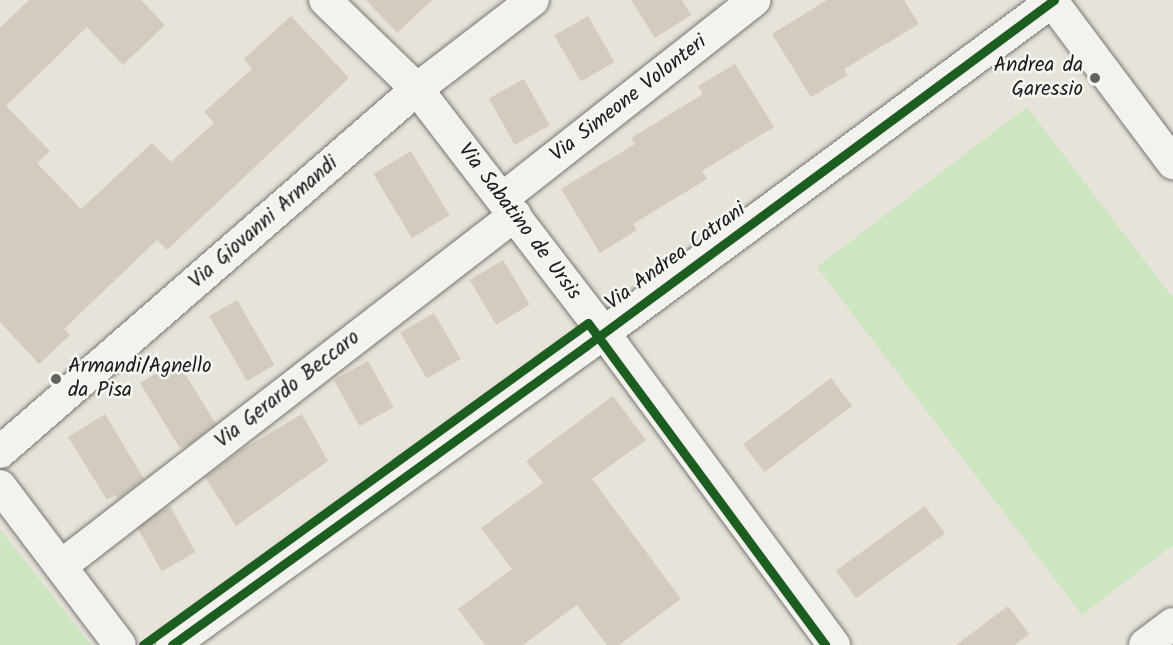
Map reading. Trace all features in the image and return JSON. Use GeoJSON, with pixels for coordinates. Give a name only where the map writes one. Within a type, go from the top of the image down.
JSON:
{"type":"FeatureCollection","features":[{"type":"Feature","properties":{"kind":"street","name":"Via Sabatino de Ursis"},"geometry":{"type":"LineString","coordinates":[[325,0],[417,89],[604,333],[834,645]]}},
{"type":"Feature","properties":{"kind":"street","name":"Via Giovanni Armandi"},"geometry":{"type":"LineString","coordinates":[[0,452],[417,89],[533,0]]}},
{"type":"Feature","properties":{"kind":"street","name":"Via Simeone Volonteri"},"geometry":{"type":"LineString","coordinates":[[509,207],[755,0]]}},
{"type":"Feature","properties":{"kind":"street"},"geometry":{"type":"LineString","coordinates":[[1052,0],[1173,163]]}},
{"type":"Feature","properties":{"kind":"street","name":"Via Andrea Catrani"},"geometry":{"type":"LineString","coordinates":[[172,645],[604,333],[1052,0]]}},
{"type":"Feature","properties":{"kind":"street","name":"Via Gerardo Beccaro"},"geometry":{"type":"LineString","coordinates":[[61,566],[509,207]]}},
{"type":"Feature","properties":{"kind":"street"},"geometry":{"type":"LineString","coordinates":[[0,486],[120,645]]}},
{"type":"Feature","properties":{"kind":"street"},"geometry":{"type":"LineString","coordinates":[[1145,645],[1173,624]]}},
{"type":"Feature","properties":{"kind":"green space"},"geometry":{"type":"Polygon","coordinates":[[[1027,107],[1173,298],[1173,545],[1082,615],[817,267],[1027,107]]]}},
{"type":"Feature","properties":{"kind":"green space"},"geometry":{"type":"Polygon","coordinates":[[[0,529],[91,645],[0,645],[0,529]]]}},
{"type":"Feature","properties":{"kind":"building"},"geometry":{"type":"Polygon","coordinates":[[[29,0],[141,0],[165,25],[123,65],[87,27],[6,106],[50,151],[37,163],[81,209],[152,143],[171,162],[214,123],[204,112],[252,69],[244,59],[291,16],[349,78],[167,250],[157,240],[64,329],[70,335],[39,364],[0,322],[0,28],[29,0]]]}},
{"type":"Feature","properties":{"kind":"building"},"geometry":{"type":"Polygon","coordinates":[[[366,0],[432,0],[397,33],[366,0]]]}},
{"type":"Feature","properties":{"kind":"building"},"geometry":{"type":"Polygon","coordinates":[[[631,0],[682,0],[691,15],[655,38],[631,0]]]}},
{"type":"Feature","properties":{"kind":"building"},"geometry":{"type":"Polygon","coordinates":[[[827,0],[904,0],[919,24],[844,69],[848,75],[811,97],[772,34],[827,0]]]}},
{"type":"Feature","properties":{"kind":"building"},"geometry":{"type":"Polygon","coordinates":[[[588,16],[614,62],[581,81],[554,36],[588,16]]]}},
{"type":"Feature","properties":{"kind":"building"},"geometry":{"type":"Polygon","coordinates":[[[735,64],[774,127],[702,171],[707,179],[633,224],[637,230],[600,253],[561,189],[635,144],[631,138],[703,94],[698,86],[735,64]]]}},
{"type":"Feature","properties":{"kind":"building"},"geometry":{"type":"Polygon","coordinates":[[[524,79],[550,125],[515,145],[489,98],[524,79]]]}},
{"type":"Feature","properties":{"kind":"building"},"geometry":{"type":"Polygon","coordinates":[[[411,151],[450,215],[412,238],[373,174],[411,151]]]}},
{"type":"Feature","properties":{"kind":"building"},"geometry":{"type":"Polygon","coordinates":[[[503,260],[530,305],[496,325],[470,280],[503,260]]]}},
{"type":"Feature","properties":{"kind":"building"},"geometry":{"type":"Polygon","coordinates":[[[237,300],[274,365],[247,381],[209,316],[237,300]]]}},
{"type":"Feature","properties":{"kind":"building"},"geometry":{"type":"Polygon","coordinates":[[[434,313],[460,359],[427,378],[400,332],[434,313]]]}},
{"type":"Feature","properties":{"kind":"building"},"geometry":{"type":"Polygon","coordinates":[[[177,361],[216,424],[186,447],[179,447],[140,383],[177,361]]]}},
{"type":"Feature","properties":{"kind":"building"},"geometry":{"type":"Polygon","coordinates":[[[368,361],[394,407],[360,426],[334,380],[368,361]]]}},
{"type":"Feature","properties":{"kind":"building"},"geometry":{"type":"Polygon","coordinates":[[[831,378],[852,406],[764,472],[743,444],[831,378]]]}},
{"type":"Feature","properties":{"kind":"building"},"geometry":{"type":"Polygon","coordinates":[[[613,396],[646,440],[592,479],[681,599],[619,645],[607,645],[577,605],[523,645],[485,645],[458,609],[512,569],[481,528],[543,483],[526,461],[613,396]]]}},
{"type":"Feature","properties":{"kind":"building"},"geometry":{"type":"Polygon","coordinates":[[[105,414],[144,479],[118,499],[116,495],[107,500],[68,437],[105,414]]]}},
{"type":"Feature","properties":{"kind":"building"},"geometry":{"type":"Polygon","coordinates":[[[302,414],[328,461],[236,526],[205,477],[238,452],[302,414]]]}},
{"type":"Feature","properties":{"kind":"building"},"geometry":{"type":"Polygon","coordinates":[[[170,506],[196,552],[162,571],[136,525],[170,506]]]}},
{"type":"Feature","properties":{"kind":"building"},"geometry":{"type":"Polygon","coordinates":[[[925,506],[945,534],[856,598],[836,571],[925,506]]]}},
{"type":"Feature","properties":{"kind":"building"},"geometry":{"type":"Polygon","coordinates":[[[1008,606],[1029,634],[1015,645],[956,645],[1008,606]]]}},
{"type":"Feature","properties":{"kind":"cycle path"},"geometry":{"type":"LineString","coordinates":[[172,645],[586,346],[1054,0]]}},
{"type":"Feature","properties":{"kind":"cycle path"},"geometry":{"type":"LineString","coordinates":[[143,645],[588,323],[825,645]]}},
{"type":"Feature","properties":{"kind":"place","name":"Andrea da Garessio"},"geometry":{"type":"Point","coordinates":[1095,78]}},
{"type":"Feature","properties":{"kind":"place","name":"Armandi/Agnello da Pisa"},"geometry":{"type":"Point","coordinates":[56,379]}}]}
